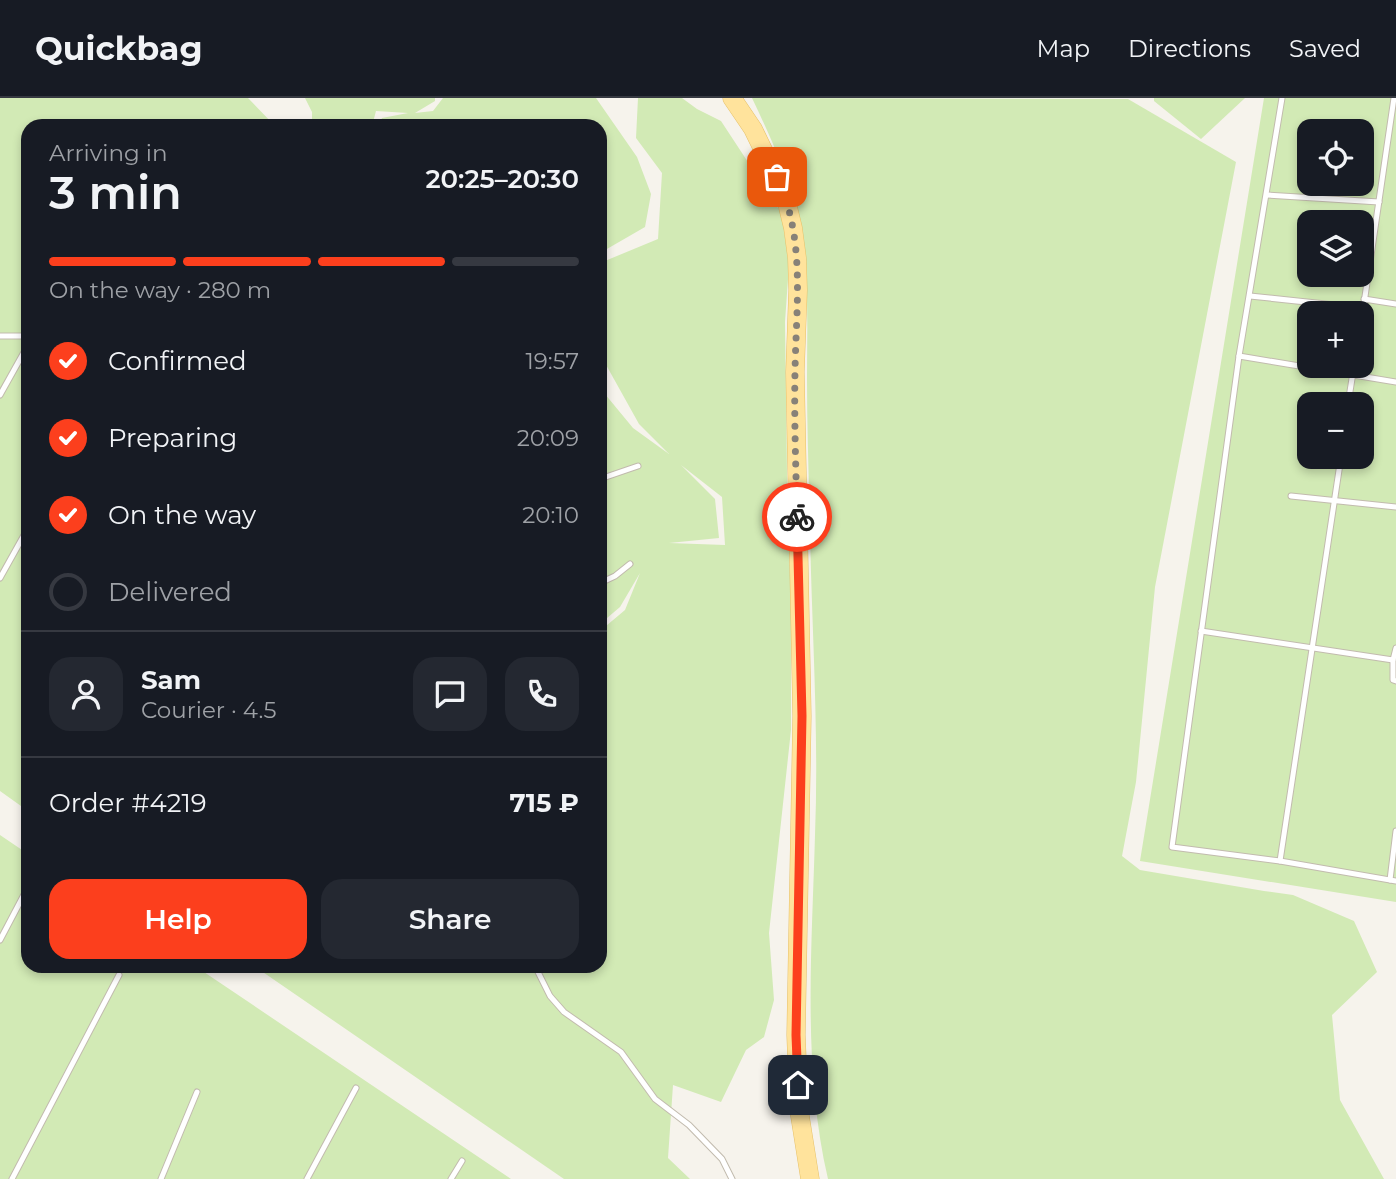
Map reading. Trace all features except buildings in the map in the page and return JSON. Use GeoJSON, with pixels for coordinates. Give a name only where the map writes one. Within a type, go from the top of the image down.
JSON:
{"type":"FeatureCollection","features":[{"type":"Feature","properties":{"kind":"main road"},"geometry":{"type":"LineString","coordinates":[[732,98],[753,129],[785,195],[797,258],[795,372],[802,716],[796,1035],[799,1110],[810,1179]]}},
{"type":"Feature","properties":{"kind":"lane"},"geometry":{"type":"LineString","coordinates":[[1282,98],[1240,356],[1172,847],[1280,861],[1393,881],[1396,831]]}},
{"type":"Feature","properties":{"kind":"lane"},"geometry":{"type":"LineString","coordinates":[[1394,98],[1364,299],[1396,304]]}},
{"type":"Feature","properties":{"kind":"lane"},"geometry":{"type":"LineString","coordinates":[[1267,195],[1379,202]]}},
{"type":"Feature","properties":{"kind":"lane"},"geometry":{"type":"LineString","coordinates":[[1250,296],[1297,301]]}},
{"type":"Feature","properties":{"kind":"lane"},"geometry":{"type":"LineString","coordinates":[[0,336],[21,336]]}},
{"type":"Feature","properties":{"kind":"lane"},"geometry":{"type":"LineString","coordinates":[[1240,356],[1297,366]]}},
{"type":"Feature","properties":{"kind":"lane"},"geometry":{"type":"LineString","coordinates":[[0,395],[21,358]]}},
{"type":"Feature","properties":{"kind":"lane"},"geometry":{"type":"LineString","coordinates":[[1367,378],[1396,382]]}},
{"type":"Feature","properties":{"kind":"lane"},"geometry":{"type":"LineString","coordinates":[[607,477],[638,466]]}},
{"type":"Feature","properties":{"kind":"lane"},"geometry":{"type":"LineString","coordinates":[[1280,861],[1338,469]]}},
{"type":"Feature","properties":{"kind":"lane"},"geometry":{"type":"LineString","coordinates":[[1291,496],[1396,508]]}},
{"type":"Feature","properties":{"kind":"lane"},"geometry":{"type":"LineString","coordinates":[[0,578],[21,540]]}},
{"type":"Feature","properties":{"kind":"lane"},"geometry":{"type":"LineString","coordinates":[[607,580],[630,564]]}},
{"type":"Feature","properties":{"kind":"lane"},"geometry":{"type":"LineString","coordinates":[[1201,631],[1393,660]]}},
{"type":"Feature","properties":{"kind":"lane"},"geometry":{"type":"LineString","coordinates":[[1396,648],[1393,660],[1396,681]]}},
{"type":"Feature","properties":{"kind":"lane"},"geometry":{"type":"LineString","coordinates":[[0,940],[21,900]]}},
{"type":"Feature","properties":{"kind":"lane"},"geometry":{"type":"LineString","coordinates":[[538,973],[550,996],[564,1012],[621,1052],[655,1099],[689,1125],[722,1159],[732,1179]]}},
{"type":"Feature","properties":{"kind":"lane"},"geometry":{"type":"LineString","coordinates":[[12,1179],[120,975]]}},
{"type":"Feature","properties":{"kind":"lane"},"geometry":{"type":"LineString","coordinates":[[307,1179],[356,1088]]}},
{"type":"Feature","properties":{"kind":"lane"},"geometry":{"type":"LineString","coordinates":[[161,1179],[197,1091]]}},
{"type":"Feature","properties":{"kind":"lane"},"geometry":{"type":"LineString","coordinates":[[451,1179],[462,1161]]}},
{"type":"Feature","properties":{"kind":"green space"},"geometry":{"type":"Polygon","coordinates":[[[0,98],[248,98],[268,119],[21,119],[21,806],[0,791],[0,98]]]}},
{"type":"Feature","properties":{"kind":"green space"},"geometry":{"type":"Polygon","coordinates":[[[305,98],[435,98],[435,101],[415,113],[433,111],[443,98],[596,98],[637,157],[651,194],[645,227],[607,249],[607,119],[382,119],[408,113],[376,111],[374,119],[312,119],[312,112],[305,98]]]}},
{"type":"Feature","properties":{"kind":"green space"},"geometry":{"type":"Polygon","coordinates":[[[638,98],[682,98],[721,121],[782,214],[789,265],[785,322],[791,730],[769,933],[774,1000],[764,1037],[746,1050],[721,1102],[673,1085],[668,1158],[690,1179],[564,1179],[264,973],[607,973],[607,625],[625,610],[640,573],[620,607],[607,618],[607,396],[633,428],[669,454],[639,424],[607,367],[607,260],[658,239],[662,173],[636,138],[638,98]],[[681,465],[715,499],[719,538],[669,543],[725,545],[722,497],[681,465]]]}},
{"type":"Feature","properties":{"kind":"green space"},"geometry":{"type":"Polygon","coordinates":[[[752,98],[1128,99],[1236,162],[1155,587],[1136,782],[1122,856],[1140,870],[1293,895],[1354,921],[1377,972],[1332,1015],[1340,1100],[1384,1179],[828,1179],[820,1137],[812,1051],[811,964],[816,759],[806,277],[801,236],[789,186],[752,98]]]}},
{"type":"Feature","properties":{"kind":"green space"},"geometry":{"type":"Polygon","coordinates":[[[1154,98],[1245,98],[1201,139],[1154,101],[1154,98]]]}},
{"type":"Feature","properties":{"kind":"green space"},"geometry":{"type":"Polygon","coordinates":[[[1264,98],[1396,98],[1396,902],[1140,861],[1264,98]]]}},
{"type":"Feature","properties":{"kind":"green space"},"geometry":{"type":"Polygon","coordinates":[[[0,835],[21,849],[21,973],[205,973],[511,1179],[0,1179],[0,835]]]}},
{"type":"Feature","properties":{"kind":"way so far"},"geometry":{"type":"LineString","coordinates":[[777,177],[785,195],[797,258],[797,517]]}},
{"type":"Feature","properties":{"kind":"route"},"geometry":{"type":"LineString","coordinates":[[797,517],[802,716],[796,1035],[798,1085]]}}]}
